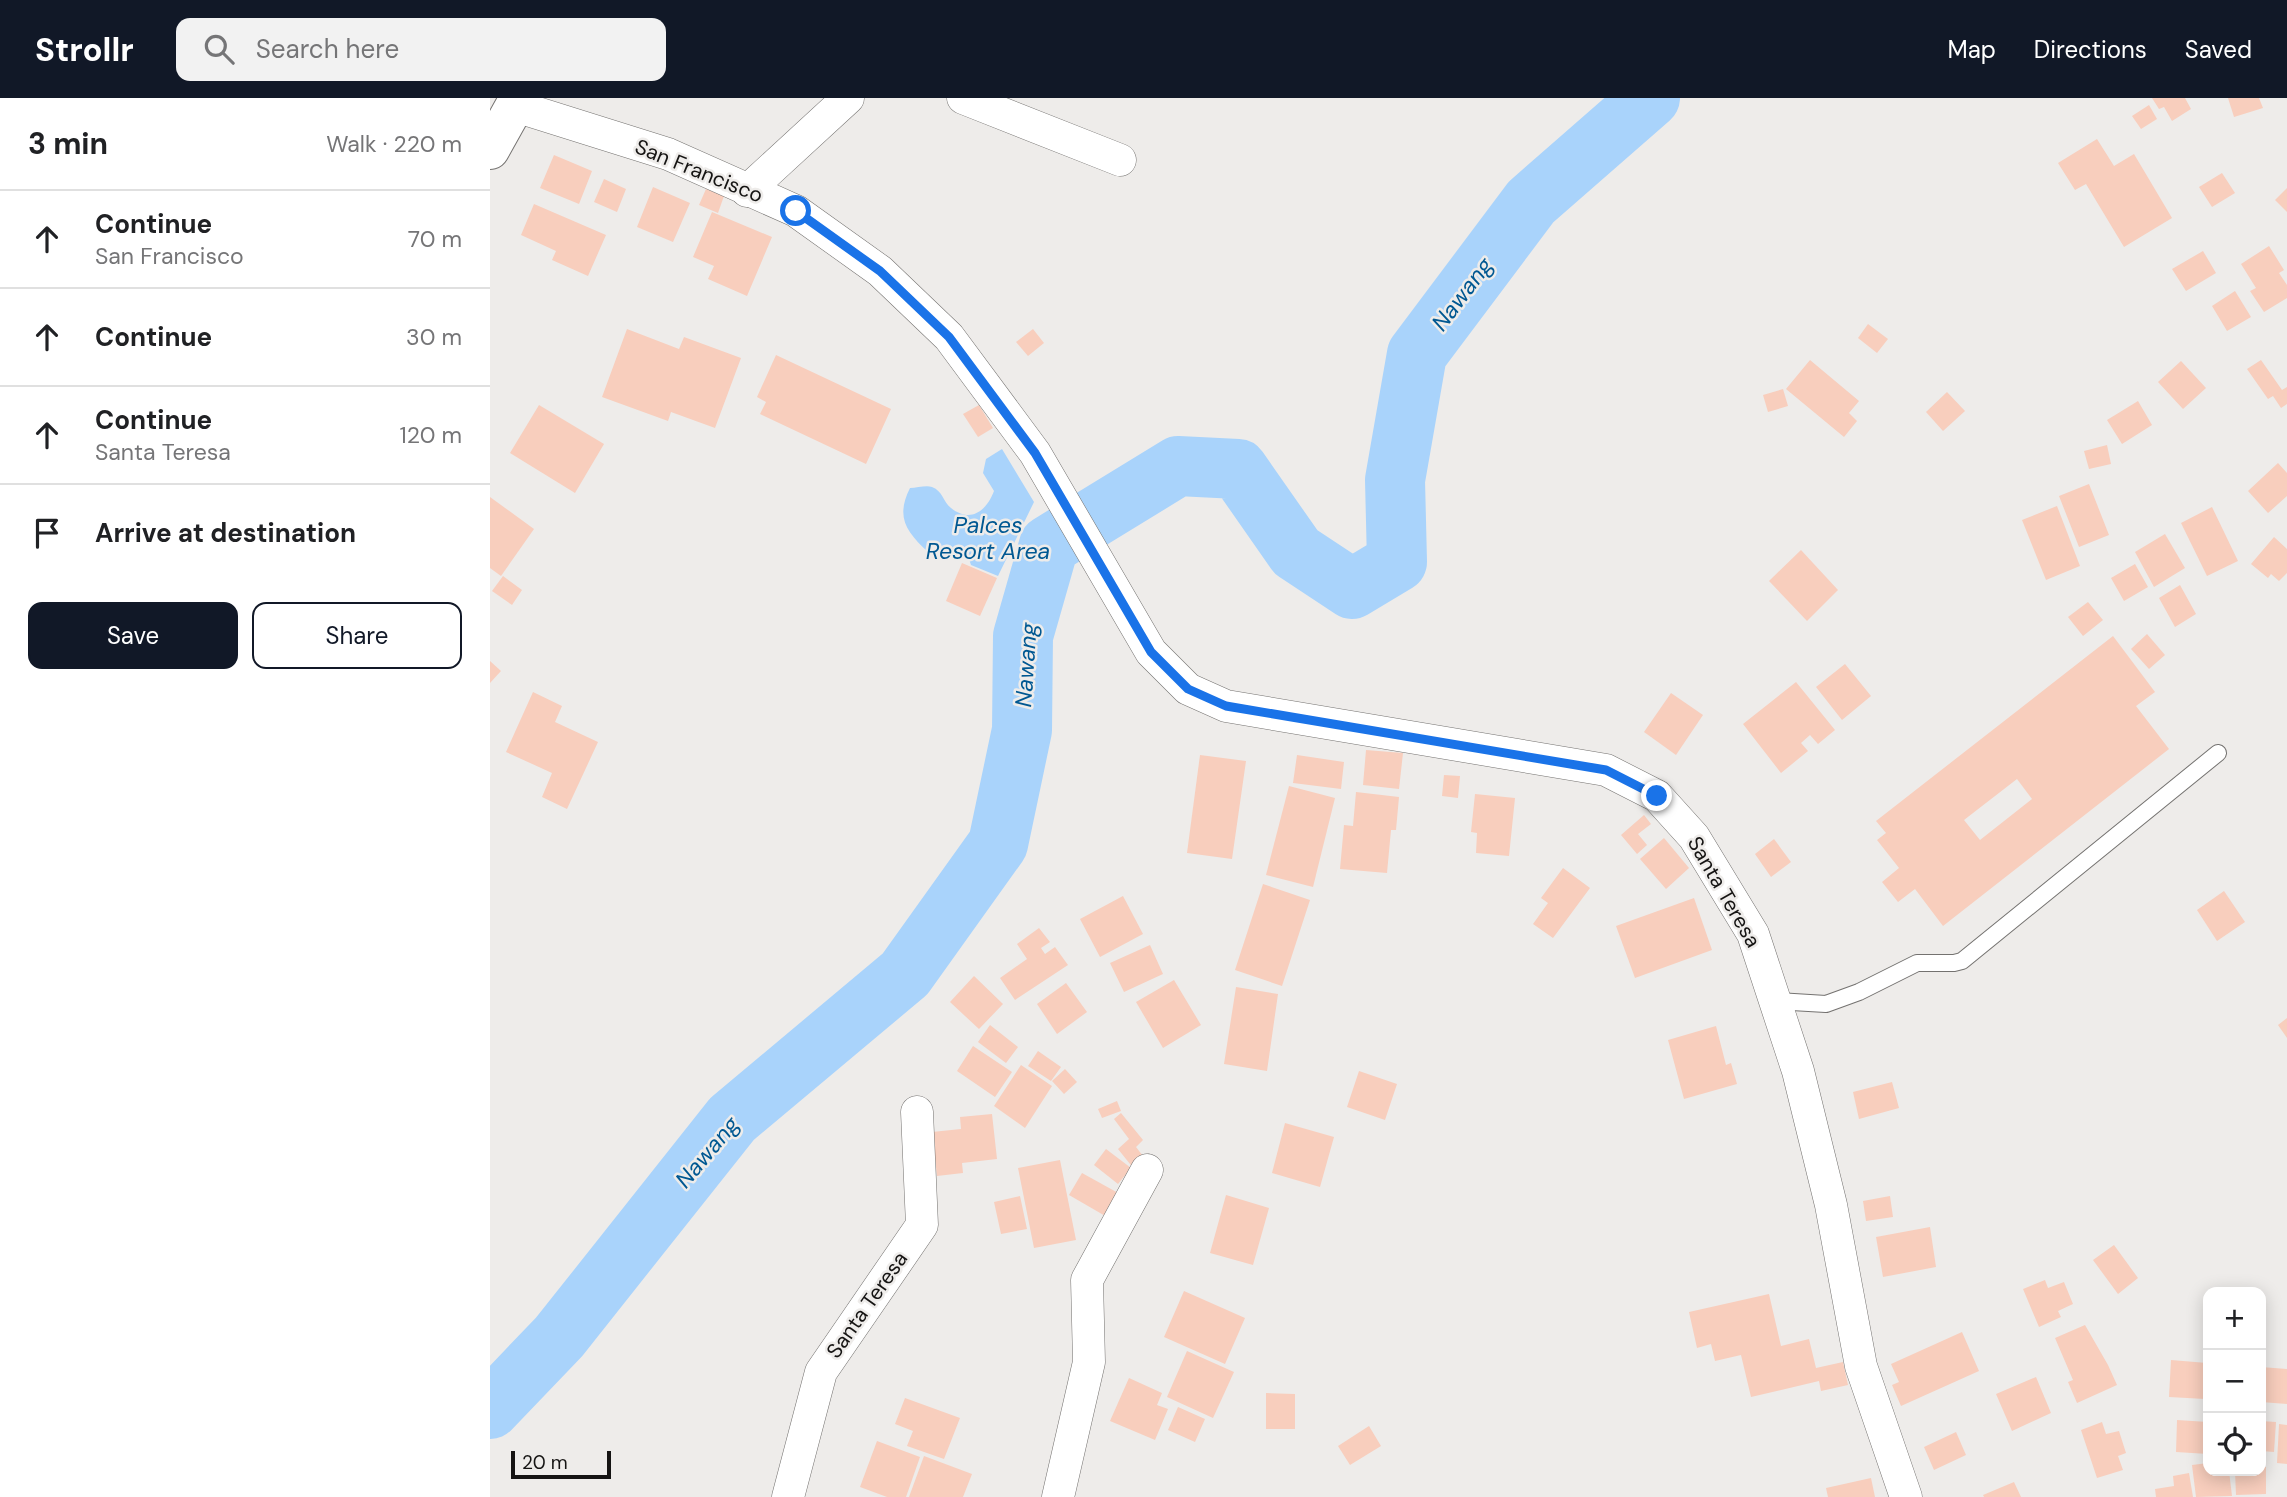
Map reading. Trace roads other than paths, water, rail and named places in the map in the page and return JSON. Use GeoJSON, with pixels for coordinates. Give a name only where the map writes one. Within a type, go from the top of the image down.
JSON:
{"type":"FeatureCollection","features":[{"type":"Feature","properties":{"kind":"main road"},"geometry":{"type":"LineString","coordinates":[[490,150],[517,102]]}},
{"type":"Feature","properties":{"kind":"street"},"geometry":{"type":"LineString","coordinates":[[747,191],[848,98]]}},
{"type":"Feature","properties":{"kind":"street"},"geometry":{"type":"LineString","coordinates":[[963,98],[1120,160]]}},
{"type":"Feature","properties":{"kind":"street","name":"San Francisco"},"geometry":{"type":"LineString","coordinates":[[517,102],[668,154],[796,211],[880,271],[949,337],[1035,453],[1119,597]]}},
{"type":"Feature","properties":{"kind":"street","name":"Santa Teresa"},"geometry":{"type":"LineString","coordinates":[[1119,597],[1151,652],[1188,689],[1226,706],[1606,770],[1657,796],[1694,837],[1754,934],[1776,1001],[1798,1071],[1831,1205],[1861,1366],[1906,1497]]}},
{"type":"Feature","properties":{"kind":"street","name":"Santa Teresa"},"geometry":{"type":"LineString","coordinates":[[789,1497],[821,1372],[922,1224],[917,1112]]}},
{"type":"Feature","properties":{"kind":"street"},"geometry":{"type":"LineString","coordinates":[[1058,1497],[1089,1362],[1087,1280],[1147,1170]]}},
{"type":"Feature","properties":{"kind":"lane"},"geometry":{"type":"LineString","coordinates":[[1776,1001],[1826,1004],[1859,992],[1917,963],[1962,961],[2218,753]]}},
{"type":"Feature","properties":{"kind":"water","name":"Palces Resort Area"},"geometry":{"type":"Polygon","coordinates":[[[1002,449],[1034,502],[998,576],[971,565],[967,553],[956,558],[933,545],[928,552],[909,531],[904,508],[910,488],[930,486],[958,513],[977,513],[987,504],[994,491],[983,473],[986,459],[1002,449]]]}},
{"type":"Feature","properties":{"kind":"waterway","name":"Nawang"},"geometry":{"type":"LineString","coordinates":[[490,1409],[559,1337],[732,1119],[905,974],[998,844],[1022,730],[1023,636],[1049,545],[1178,466],[1238,469],[1296,552],[1352,589],[1397,562],[1395,480],[1417,354],[1531,202],[1650,98]]}}]}
